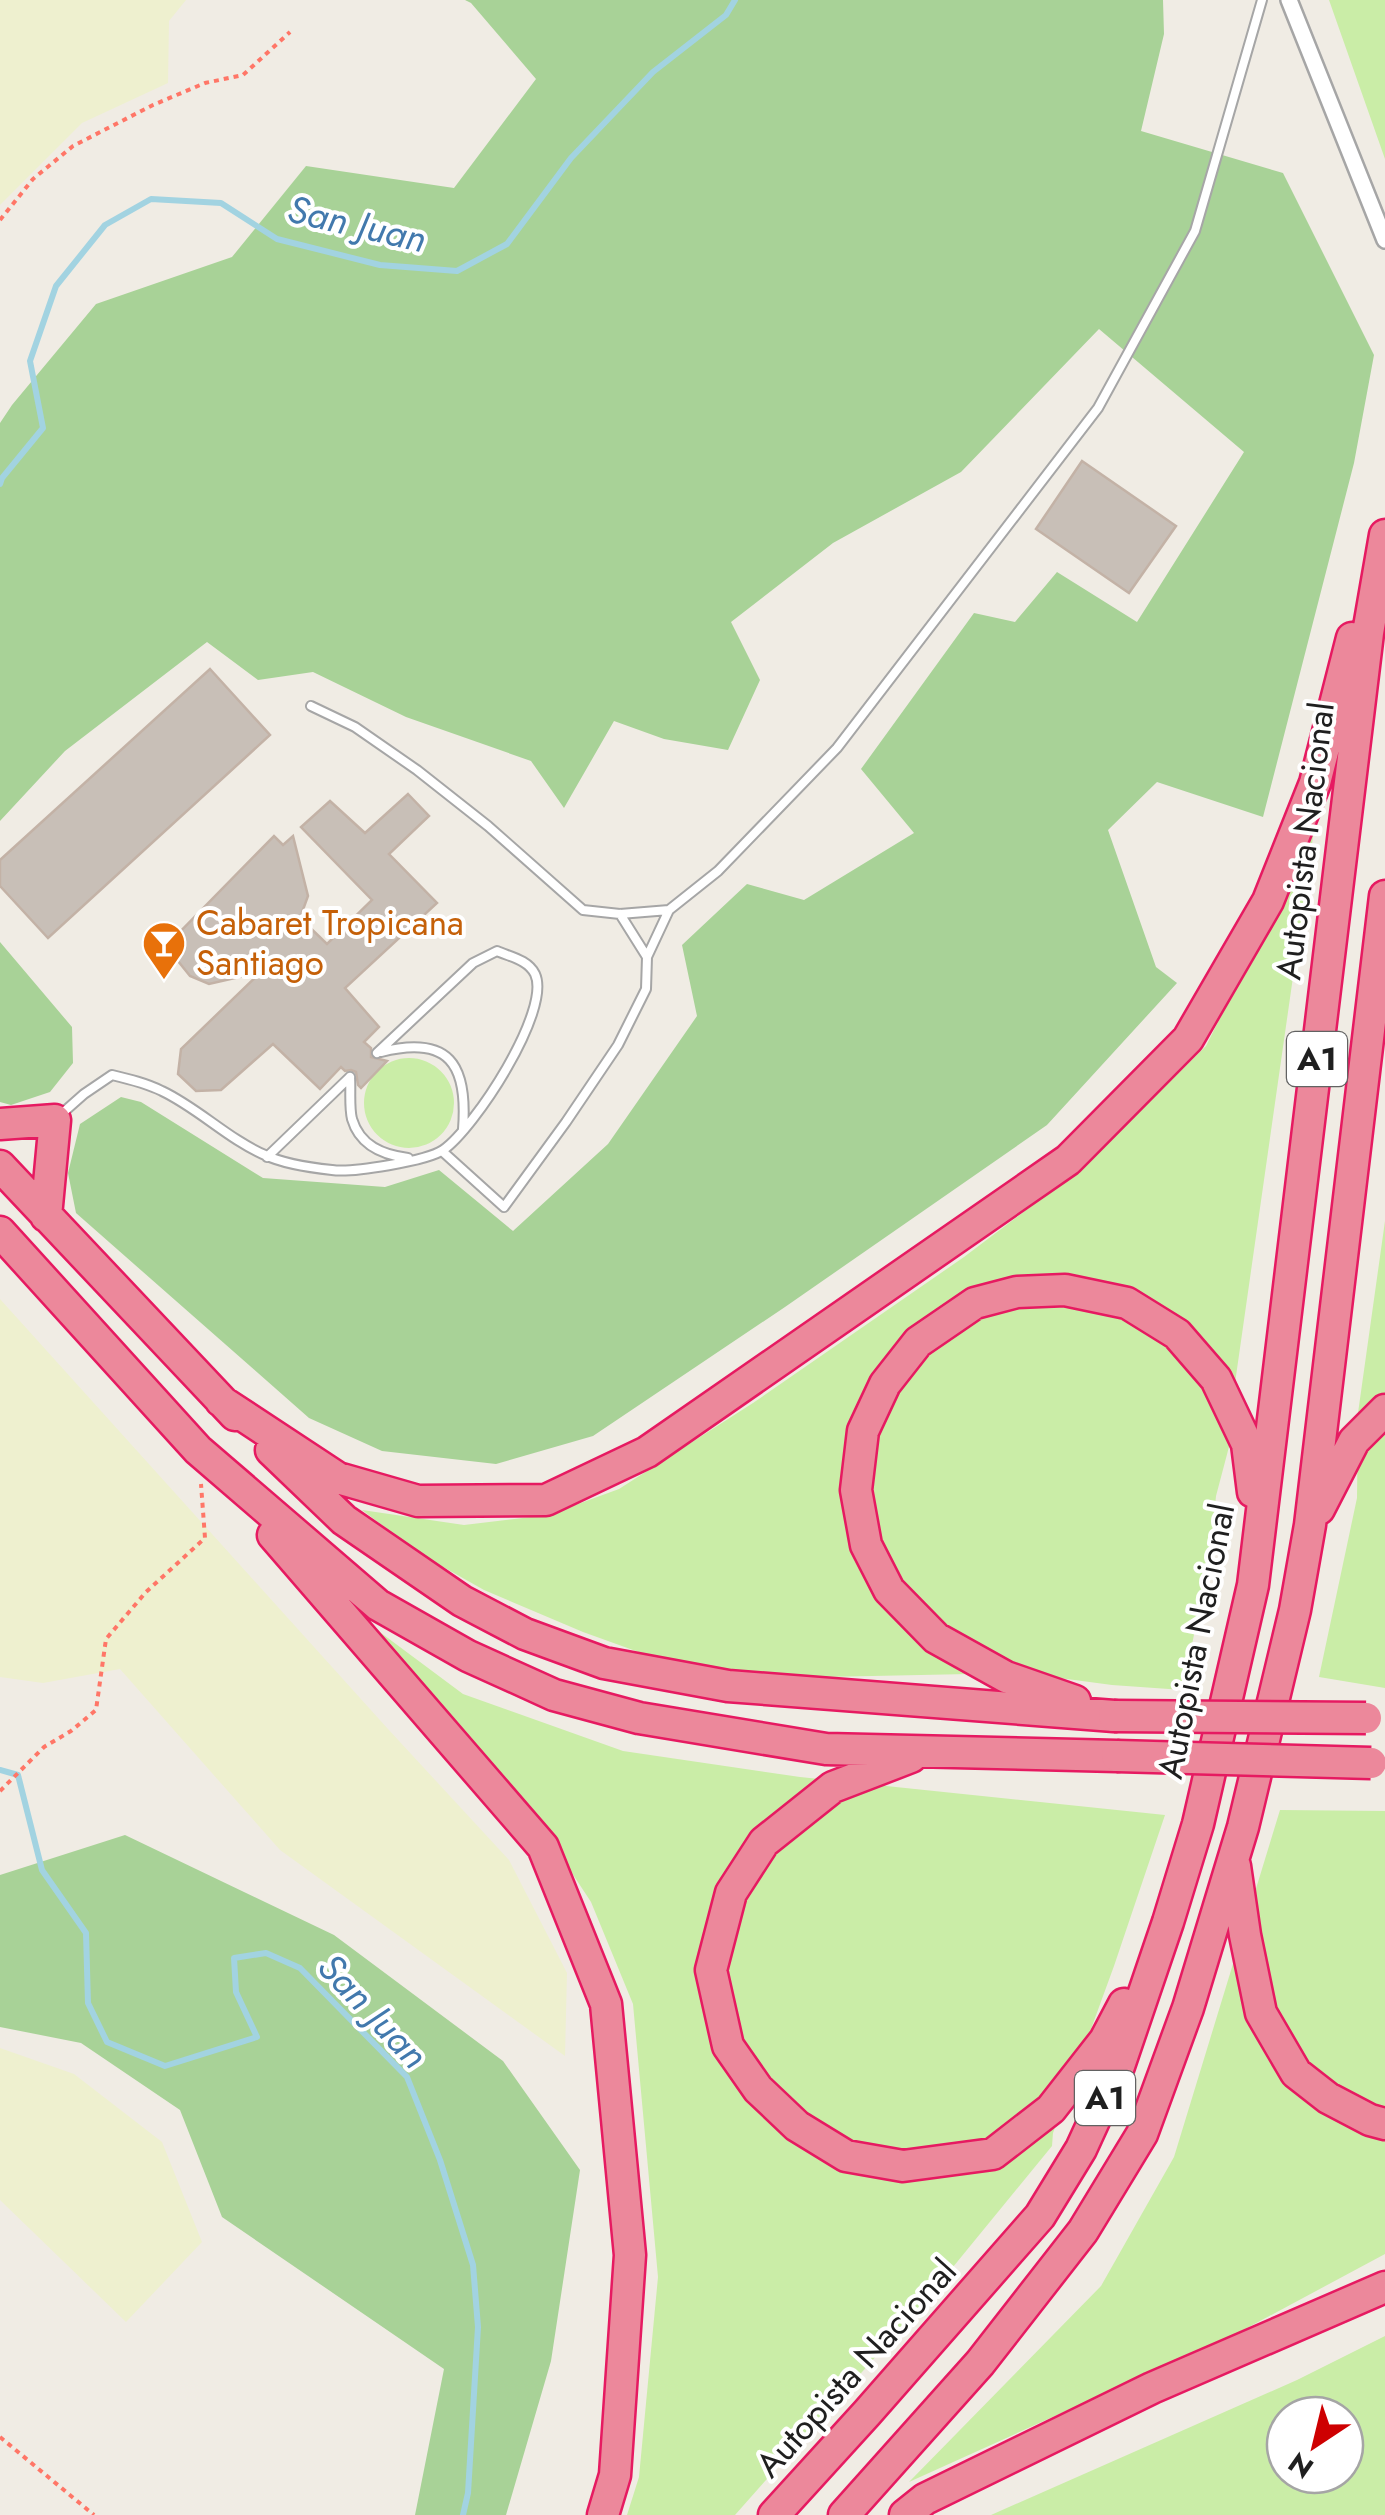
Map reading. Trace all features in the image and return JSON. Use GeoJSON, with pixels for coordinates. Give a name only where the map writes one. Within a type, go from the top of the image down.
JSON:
{"type":"FeatureCollection","features":[{"type":"Feature","properties":{"kind":"highway"},"geometry":{"type":"LineString","coordinates":[[221,1401],[338,1478],[418,1502],[546,1500],[648,1452],[1068,1160],[1188,1039],[1268,901],[1315,782],[1385,510]]}},
{"type":"Feature","properties":{"kind":"highway","name":"Autopista Nacional"},"geometry":{"type":"LineString","coordinates":[[774,2515],[1040,2216],[1081,2149],[1119,2066],[1168,1922],[1198,1824],[1253,1585],[1366,653],[1385,534]]}},
{"type":"Feature","properties":{"kind":"highway","name":"A1"},"geometry":{"type":"LineString","coordinates":[[844,2515],[980,2363],[1083,2231],[1142,2134],[1188,2008],[1243,1827],[1295,1610],[1310,1525],[1385,896]]}},
{"type":"Feature","properties":{"kind":"highway"},"geometry":{"type":"LineString","coordinates":[[0,1124],[55,1120],[46,1216]]}},
{"type":"Feature","properties":{"kind":"highway"},"geometry":{"type":"LineString","coordinates":[[0,1166],[221,1401],[344,1520],[447,1591],[525,1634],[604,1663],[728,1686],[1114,1716],[1375,1718]]}},
{"type":"Feature","properties":{"kind":"highway"},"geometry":{"type":"LineString","coordinates":[[0,1232],[198,1450],[544,1847],[606,2004],[630,2255],[615,2475],[603,2515]]}},
{"type":"Feature","properties":{"kind":"highway"},"geometry":{"type":"LineString","coordinates":[[1114,1716],[1006,1676],[936,1638],[889,1590],[866,1545],[856,1490],[863,1431],[884,1384],[918,1342],[975,1303],[1017,1292],[1065,1290],[1128,1303],[1177,1334],[1216,1379],[1246,1444],[1255,1507],[1253,1585]]}},
{"type":"Feature","properties":{"kind":"highway"},"geometry":{"type":"LineString","coordinates":[[1310,1525],[1354,1442],[1385,1410]]}},
{"type":"Feature","properties":{"kind":"highway"},"geometry":{"type":"LineString","coordinates":[[198,1450],[378,1605],[468,1656],[554,1695],[640,1718],[826,1748],[1378,1763]]}},
{"type":"Feature","properties":{"kind":"highway"},"geometry":{"type":"LineString","coordinates":[[928,1750],[833,1788],[764,1842],[732,1892],[711,1970],[728,2046],[758,2089],[796,2126],[846,2156],[903,2166],[993,2154],[1051,2109],[1105,2040],[1168,1922]]}},
{"type":"Feature","properties":{"kind":"highway"},"geometry":{"type":"LineString","coordinates":[[1234,1854],[1260,2013],[1296,2072],[1328,2098],[1385,2124]]}},
{"type":"Feature","properties":{"kind":"highway"},"geometry":{"type":"LineString","coordinates":[[905,2515],[925,2500],[1152,2388],[1385,2287]]}},
{"type":"Feature","properties":{"kind":"street"},"geometry":{"type":"LineString","coordinates":[[1289,0],[1385,240]]}},
{"type":"Feature","properties":{"kind":"lane"},"geometry":{"type":"LineString","coordinates":[[442,1151],[504,1207],[618,1045],[646,989],[647,957],[669,910],[718,871],[836,748],[1098,408],[1195,230],[1262,0]]}},
{"type":"Feature","properties":{"kind":"lane"},"geometry":{"type":"LineString","coordinates":[[312,706],[356,727],[417,770],[583,910],[620,914],[669,910]]}},
{"type":"Feature","properties":{"kind":"lane"},"geometry":{"type":"LineString","coordinates":[[620,914],[647,957]]}},
{"type":"Feature","properties":{"kind":"lane"},"geometry":{"type":"LineString","coordinates":[[55,1120],[112,1075],[163,1091],[267,1156],[334,1171],[399,1163],[442,1151],[482,1110],[521,1042],[535,1006],[537,978],[527,964],[497,951],[473,963],[377,1053],[418,1046],[441,1053],[458,1069],[464,1091],[462,1130]]}},
{"type":"Feature","properties":{"kind":"lane"},"geometry":{"type":"LineString","coordinates":[[267,1156],[350,1077],[352,1119],[368,1146],[388,1156],[415,1159]]}},
{"type":"Feature","properties":{"kind":"path"},"geometry":{"type":"LineString","coordinates":[[0,220],[33,179],[73,146],[152,104],[205,82],[243,75],[290,32]]}},
{"type":"Feature","properties":{"kind":"path"},"geometry":{"type":"LineString","coordinates":[[0,1791],[44,1748],[96,1710],[106,1639],[146,1592],[206,1538],[198,1450]]}},
{"type":"Feature","properties":{"kind":"path"},"geometry":{"type":"LineString","coordinates":[[0,2437],[94,2515]]}},
{"type":"Feature","properties":{"kind":"green space"},"geometry":{"type":"Polygon","coordinates":[[[0,0],[186,0],[169,21],[168,83],[82,123],[0,205],[0,0]]]}},
{"type":"Feature","properties":{"kind":"green space"},"geometry":{"type":"Polygon","coordinates":[[[465,0],[1163,0],[1164,34],[1141,131],[1283,173],[1374,355],[1354,463],[1263,817],[1157,782],[1108,830],[1156,967],[1177,983],[1047,1125],[593,1436],[496,1464],[382,1451],[309,1418],[76,1213],[68,1173],[80,1124],[121,1097],[141,1102],[263,1178],[385,1187],[439,1170],[513,1231],[608,1144],[697,1016],[682,945],[747,884],[804,900],[914,833],[861,769],[974,613],[1015,622],[1057,572],[1137,622],[1244,452],[1099,329],[961,472],[833,543],[731,622],[760,680],[728,750],[664,739],[614,721],[564,808],[531,761],[406,717],[313,672],[258,680],[207,642],[65,751],[0,821],[0,423],[96,304],[232,257],[306,166],[454,188],[536,79],[465,0]]]}},
{"type":"Feature","properties":{"kind":"green space"},"geometry":{"type":"Polygon","coordinates":[[[1329,0],[1385,0],[1385,159],[1329,0]]]}},
{"type":"Feature","properties":{"kind":"green space"},"geometry":{"type":"Polygon","coordinates":[[[1314,830],[1232,1404],[1230,1443],[1216,1496],[1210,1554],[1183,1690],[1022,1673],[823,1677],[736,1673],[658,1659],[484,1590],[422,1555],[362,1510],[464,1525],[548,1515],[619,1489],[753,1403],[964,1257],[1083,1167],[1206,1046],[1314,830]]]}},
{"type":"Feature","properties":{"kind":"green space"},"geometry":{"type":"Polygon","coordinates":[[[0,942],[72,1027],[73,1063],[50,1092],[11,1105],[0,1102],[0,942]]]}},
{"type":"Feature","properties":{"kind":"green space"},"geometry":{"type":"Polygon","coordinates":[[[409,1058],[441,1071],[454,1103],[441,1135],[409,1148],[377,1135],[364,1103],[377,1071],[409,1058]]]}},
{"type":"Feature","properties":{"kind":"green space"},"geometry":{"type":"Polygon","coordinates":[[[1385,1221],[1385,1688],[1319,1677],[1357,1498],[1358,1413],[1385,1221]]]}},
{"type":"Feature","properties":{"kind":"green space"},"geometry":{"type":"Polygon","coordinates":[[[0,1299],[509,1860],[567,1973],[565,2056],[280,1850],[120,1669],[43,1683],[0,1677],[0,1299]]]}},
{"type":"Feature","properties":{"kind":"green space"},"geometry":{"type":"Polygon","coordinates":[[[365,1621],[463,1694],[623,1751],[800,1777],[1165,1815],[1053,2133],[1052,2146],[926,2300],[735,2515],[627,2515],[639,2477],[658,2277],[633,2004],[591,1902],[536,1818],[365,1621]]]}},
{"type":"Feature","properties":{"kind":"green space"},"geometry":{"type":"Polygon","coordinates":[[[1280,1810],[1385,1811],[1385,2254],[1234,2335],[909,2482],[1101,2286],[1174,2157],[1280,1810]]]}},
{"type":"Feature","properties":{"kind":"green space"},"geometry":{"type":"Polygon","coordinates":[[[125,1835],[334,1935],[503,2061],[580,2170],[551,2361],[506,2515],[415,2515],[444,2369],[222,2217],[180,2110],[81,2043],[0,2027],[0,1875],[125,1835]]]}},
{"type":"Feature","properties":{"kind":"green space"},"geometry":{"type":"Polygon","coordinates":[[[0,2048],[74,2074],[162,2142],[202,2242],[126,2322],[0,2200],[0,2048]]]}},
{"type":"Feature","properties":{"kind":"green space"},"geometry":{"type":"Polygon","coordinates":[[[1385,2336],[1385,2515],[991,2515],[1297,2380],[1385,2336]]]}},
{"type":"Feature","properties":{"kind":"building"},"geometry":{"type":"Polygon","coordinates":[[[1082,461],[1176,526],[1129,593],[1036,529],[1082,461]]]}},
{"type":"Feature","properties":{"kind":"building"},"geometry":{"type":"Polygon","coordinates":[[[210,669],[270,735],[48,938],[0,886],[0,860],[210,669]]]}},
{"type":"Feature","properties":{"kind":"building"},"geometry":{"type":"Polygon","coordinates":[[[408,794],[429,816],[389,854],[437,903],[345,988],[379,1027],[364,1042],[371,1048],[371,1057],[387,1061],[361,1088],[356,1072],[341,1067],[320,1089],[273,1044],[221,1090],[196,1091],[178,1074],[181,1049],[261,972],[209,984],[190,976],[166,946],[274,836],[283,845],[293,836],[308,896],[300,918],[327,944],[372,900],[301,827],[330,801],[365,833],[408,794]]]}},
{"type":"Feature","properties":{"kind":"waterway","name":"San Juan"},"geometry":{"type":"LineString","coordinates":[[0,484],[43,428],[30,361],[56,286],[105,225],[151,199],[221,203],[277,239],[380,265],[457,271],[507,244],[571,158],[653,72],[726,15],[735,0]]}},
{"type":"Feature","properties":{"kind":"waterway","name":"San Juan"},"geometry":{"type":"LineString","coordinates":[[0,1770],[18,1775],[42,1870],[86,1933],[88,2003],[107,2042],[165,2066],[257,2037],[236,1992],[234,1958],[266,1953],[300,1968],[407,2077],[440,2160],[473,2265],[478,2327],[468,2493],[463,2515]]}},
{"type":"Feature","properties":{"kind":"place","name":"Cabaret Tropicana Santiago"},"geometry":{"type":"Point","coordinates":[164,981]}}]}
